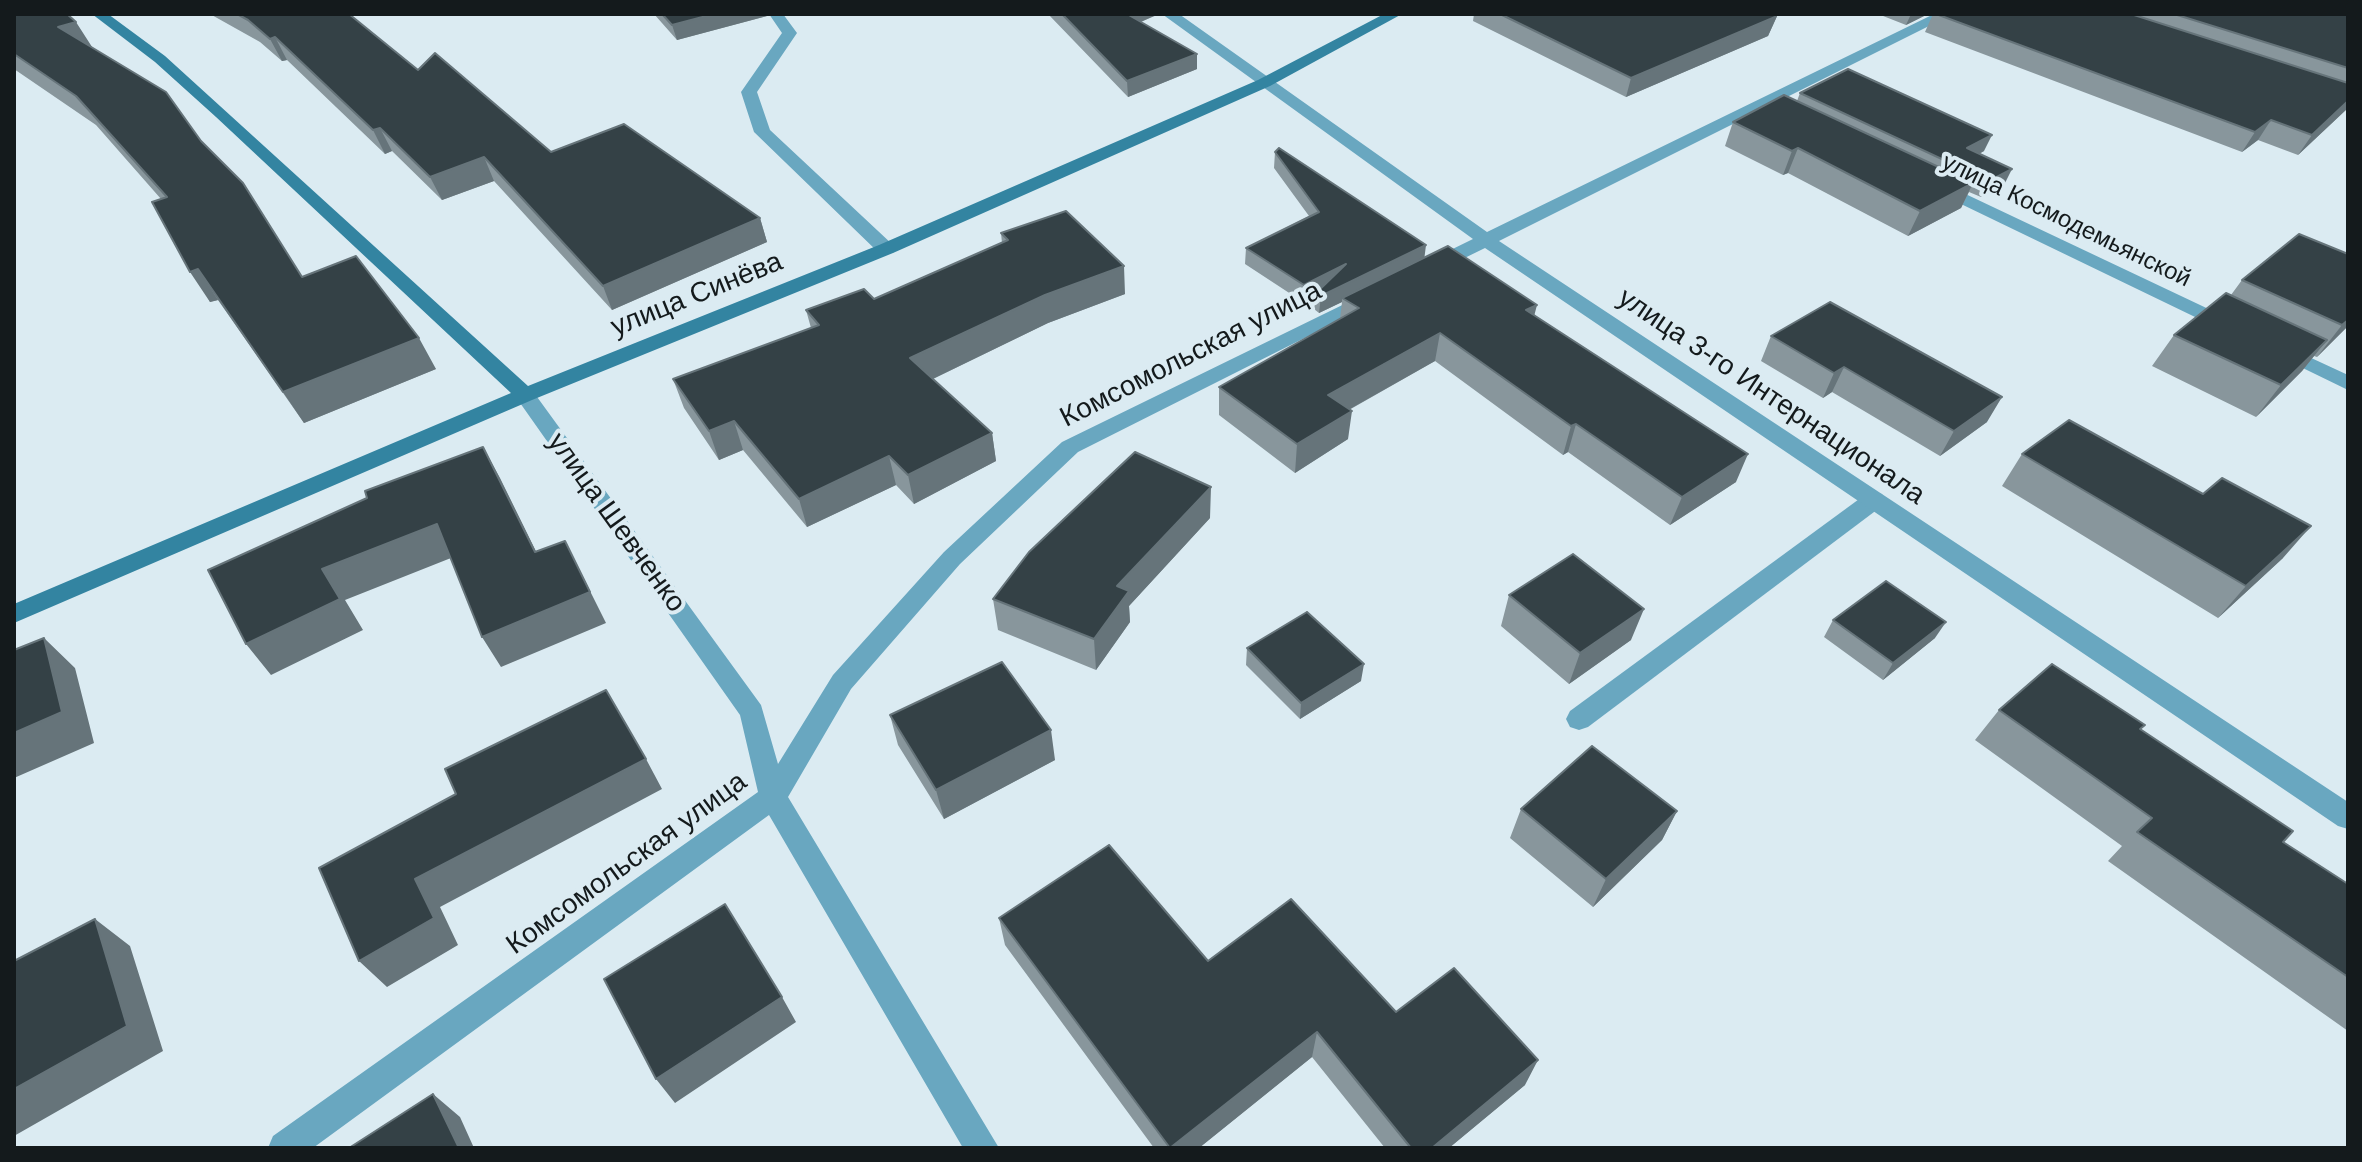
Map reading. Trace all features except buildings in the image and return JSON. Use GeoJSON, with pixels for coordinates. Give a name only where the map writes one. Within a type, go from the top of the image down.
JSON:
{"type":"FeatureCollection","features":[{"type":"Feature","properties":{"kind":"main road","name":"улица Шевченко"},"geometry":{"type":"LineString","coordinates":[[99,14],[160,59],[222,114],[525,395]]}},
{"type":"Feature","properties":{"kind":"main road","name":"улица Синёва"},"geometry":{"type":"LineString","coordinates":[[14,614],[525,395],[886,249],[1264,83],[1395,14]]}},
{"type":"Feature","properties":{"kind":"street"},"geometry":{"type":"LineString","coordinates":[[776,14],[790,33],[749,92],[762,132],[886,249]]}},
{"type":"Feature","properties":{"kind":"street","name":"улица 3-го Интернационала"},"geometry":{"type":"LineString","coordinates":[[1169,14],[1486,240],[2348,817]]}},
{"type":"Feature","properties":{"kind":"street"},"geometry":{"type":"LineString","coordinates":[[1416,274],[1946,14]]}},
{"type":"Feature","properties":{"kind":"street"},"geometry":{"type":"LineString","coordinates":[[1762,103],[1791,116]]}},
{"type":"Feature","properties":{"kind":"street","name":"улица Космодемьянской"},"geometry":{"type":"LineString","coordinates":[[1920,178],[2348,383]]}},
{"type":"Feature","properties":{"kind":"street","name":"Комсомольская улица"},"geometry":{"type":"LineString","coordinates":[[285,1148],[773,797],[842,682],[952,558],[1070,447],[1389,288]]}},
{"type":"Feature","properties":{"kind":"street","name":"улица Шевченко"},"geometry":{"type":"LineString","coordinates":[[525,395],[752,712],[773,797],[982,1148]]}},
{"type":"Feature","properties":{"kind":"street"},"geometry":{"type":"LineString","coordinates":[[1579,719],[1874,500]]}}]}
